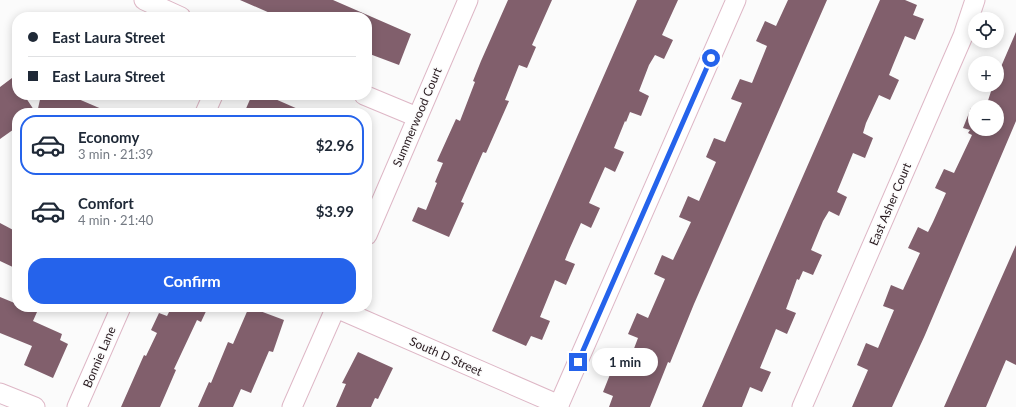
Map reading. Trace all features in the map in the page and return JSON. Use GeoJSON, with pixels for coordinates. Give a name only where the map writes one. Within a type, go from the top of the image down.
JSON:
{"type":"FeatureCollection","features":[{"type":"Feature","properties":{"kind":"street"},"geometry":{"type":"LineString","coordinates":[[144,0],[170,12]]}},
{"type":"Feature","properties":{"kind":"street","name":"Summerwood Court"},"geometry":{"type":"LineString","coordinates":[[372,223],[468,0]]}},
{"type":"Feature","properties":{"kind":"street"},"geometry":{"type":"LineString","coordinates":[[558,406],[736,0]]}},
{"type":"Feature","properties":{"kind":"street","name":"East Asher Court"},"geometry":{"type":"LineString","coordinates":[[802,407],[963,36],[975,0]]}},
{"type":"Feature","properties":{"kind":"street"},"geometry":{"type":"LineString","coordinates":[[372,98],[417,117]]}},
{"type":"Feature","properties":{"kind":"street","name":"Bonnie Lane"},"geometry":{"type":"LineString","coordinates":[[77,407],[119,312]]}},
{"type":"Feature","properties":{"kind":"street"},"geometry":{"type":"LineString","coordinates":[[292,407],[333,312]]}},
{"type":"Feature","properties":{"kind":"street","name":"South D Street"},"geometry":{"type":"LineString","coordinates":[[346,312],[558,406]]}},
{"type":"Feature","properties":{"kind":"street"},"geometry":{"type":"LineString","coordinates":[[0,393],[35,407]]}},
{"type":"Feature","properties":{"kind":"building"},"geometry":{"type":"Polygon","coordinates":[[[240,0],[333,0],[361,12],[268,12],[240,0]]]}},
{"type":"Feature","properties":{"kind":"building"},"geometry":{"type":"Polygon","coordinates":[[[508,0],[552,0],[532,45],[536,47],[527,68],[519,65],[505,100],[509,101],[486,153],[483,152],[461,202],[464,203],[449,237],[412,221],[418,207],[426,210],[443,163],[437,161],[456,119],[460,121],[475,82],[473,81],[508,0]]]}},
{"type":"Feature","properties":{"kind":"building"},"geometry":{"type":"Polygon","coordinates":[[[637,0],[678,0],[662,35],[673,40],[664,59],[655,55],[649,65],[639,91],[649,96],[641,116],[630,112],[626,122],[625,121],[614,148],[624,152],[615,172],[605,167],[589,203],[600,208],[591,228],[581,223],[569,250],[565,260],[575,264],[566,285],[555,280],[540,317],[550,321],[542,340],[531,336],[526,346],[492,331],[637,0]]]}},
{"type":"Feature","properties":{"kind":"building"},"geometry":{"type":"Polygon","coordinates":[[[788,0],[827,0],[694,304],[670,363],[668,362],[650,407],[609,407],[613,396],[603,392],[611,372],[623,376],[638,338],[628,334],[637,313],[648,318],[665,279],[654,274],[662,255],[673,260],[691,222],[679,217],[688,196],[699,201],[716,162],[706,157],[714,138],[725,142],[742,103],[731,99],[740,79],[752,83],[763,56],[767,46],[756,41],[765,21],[776,26],[788,0]]]}},
{"type":"Feature","properties":{"kind":"building"},"geometry":{"type":"Polygon","coordinates":[[[880,0],[905,0],[917,5],[913,15],[924,19],[915,40],[905,36],[889,75],[899,80],[890,100],[879,95],[866,123],[863,133],[873,138],[865,158],[853,153],[837,192],[847,197],[839,216],[829,211],[823,221],[811,250],[822,255],[813,275],[803,271],[799,280],[797,279],[786,309],[796,313],[787,334],[776,329],[760,368],[771,372],[762,392],[750,387],[742,407],[702,407],[880,0]]]}},
{"type":"Feature","properties":{"kind":"building"},"geometry":{"type":"Polygon","coordinates":[[[372,17],[411,34],[399,65],[372,55],[372,17]]]}},
{"type":"Feature","properties":{"kind":"building"},"geometry":{"type":"Polygon","coordinates":[[[1016,32],[1016,121],[925,335],[892,407],[852,407],[868,370],[857,365],[866,343],[878,348],[894,310],[883,306],[891,285],[903,290],[920,253],[908,248],[918,227],[928,232],[946,193],[935,188],[944,169],[954,173],[972,136],[1004,136],[1004,100],[988,100],[991,92],[1004,92],[1004,60],[1016,32]]]}},
{"type":"Feature","properties":{"kind":"building"},"geometry":{"type":"Polygon","coordinates":[[[12,78],[12,100],[27,100],[33,108],[12,108],[12,131],[0,139],[0,87],[12,78]]]}},
{"type":"Feature","properties":{"kind":"building"},"geometry":{"type":"Polygon","coordinates":[[[40,100],[81,100],[99,108],[38,108],[40,100]]]}},
{"type":"Feature","properties":{"kind":"building"},"geometry":{"type":"Polygon","coordinates":[[[250,100],[277,100],[296,108],[246,108],[250,100]]]}},
{"type":"Feature","properties":{"kind":"building"},"geometry":{"type":"Polygon","coordinates":[[[968,116],[968,129],[963,128],[968,116]]]}},
{"type":"Feature","properties":{"kind":"building"},"geometry":{"type":"Polygon","coordinates":[[[0,223],[12,229],[12,267],[0,261],[0,223]]]}},
{"type":"Feature","properties":{"kind":"building"},"geometry":{"type":"Polygon","coordinates":[[[1016,245],[1016,365],[1006,360],[986,407],[944,407],[1016,245]]]}},
{"type":"Feature","properties":{"kind":"building"},"geometry":{"type":"Polygon","coordinates":[[[0,297],[12,302],[12,312],[37,312],[33,321],[62,334],[60,340],[68,344],[53,378],[24,365],[32,346],[0,333],[0,297]]]}},
{"type":"Feature","properties":{"kind":"building"},"geometry":{"type":"Polygon","coordinates":[[[169,312],[206,312],[201,322],[197,320],[174,369],[176,370],[160,407],[121,407],[144,355],[146,356],[157,333],[151,330],[159,313],[167,316],[169,312]]]}},
{"type":"Feature","properties":{"kind":"building"},"geometry":{"type":"Polygon","coordinates":[[[247,312],[262,312],[284,320],[273,352],[269,351],[251,393],[241,389],[233,407],[198,407],[209,382],[211,383],[228,342],[233,344],[247,312]]]}},
{"type":"Feature","properties":{"kind":"building"},"geometry":{"type":"Polygon","coordinates":[[[358,352],[393,368],[378,399],[375,398],[371,407],[336,407],[346,384],[342,383],[358,352]]]}},
{"type":"Feature","properties":{"kind":"route"},"geometry":{"type":"LineString","coordinates":[[578,362],[711,58]]}}]}
